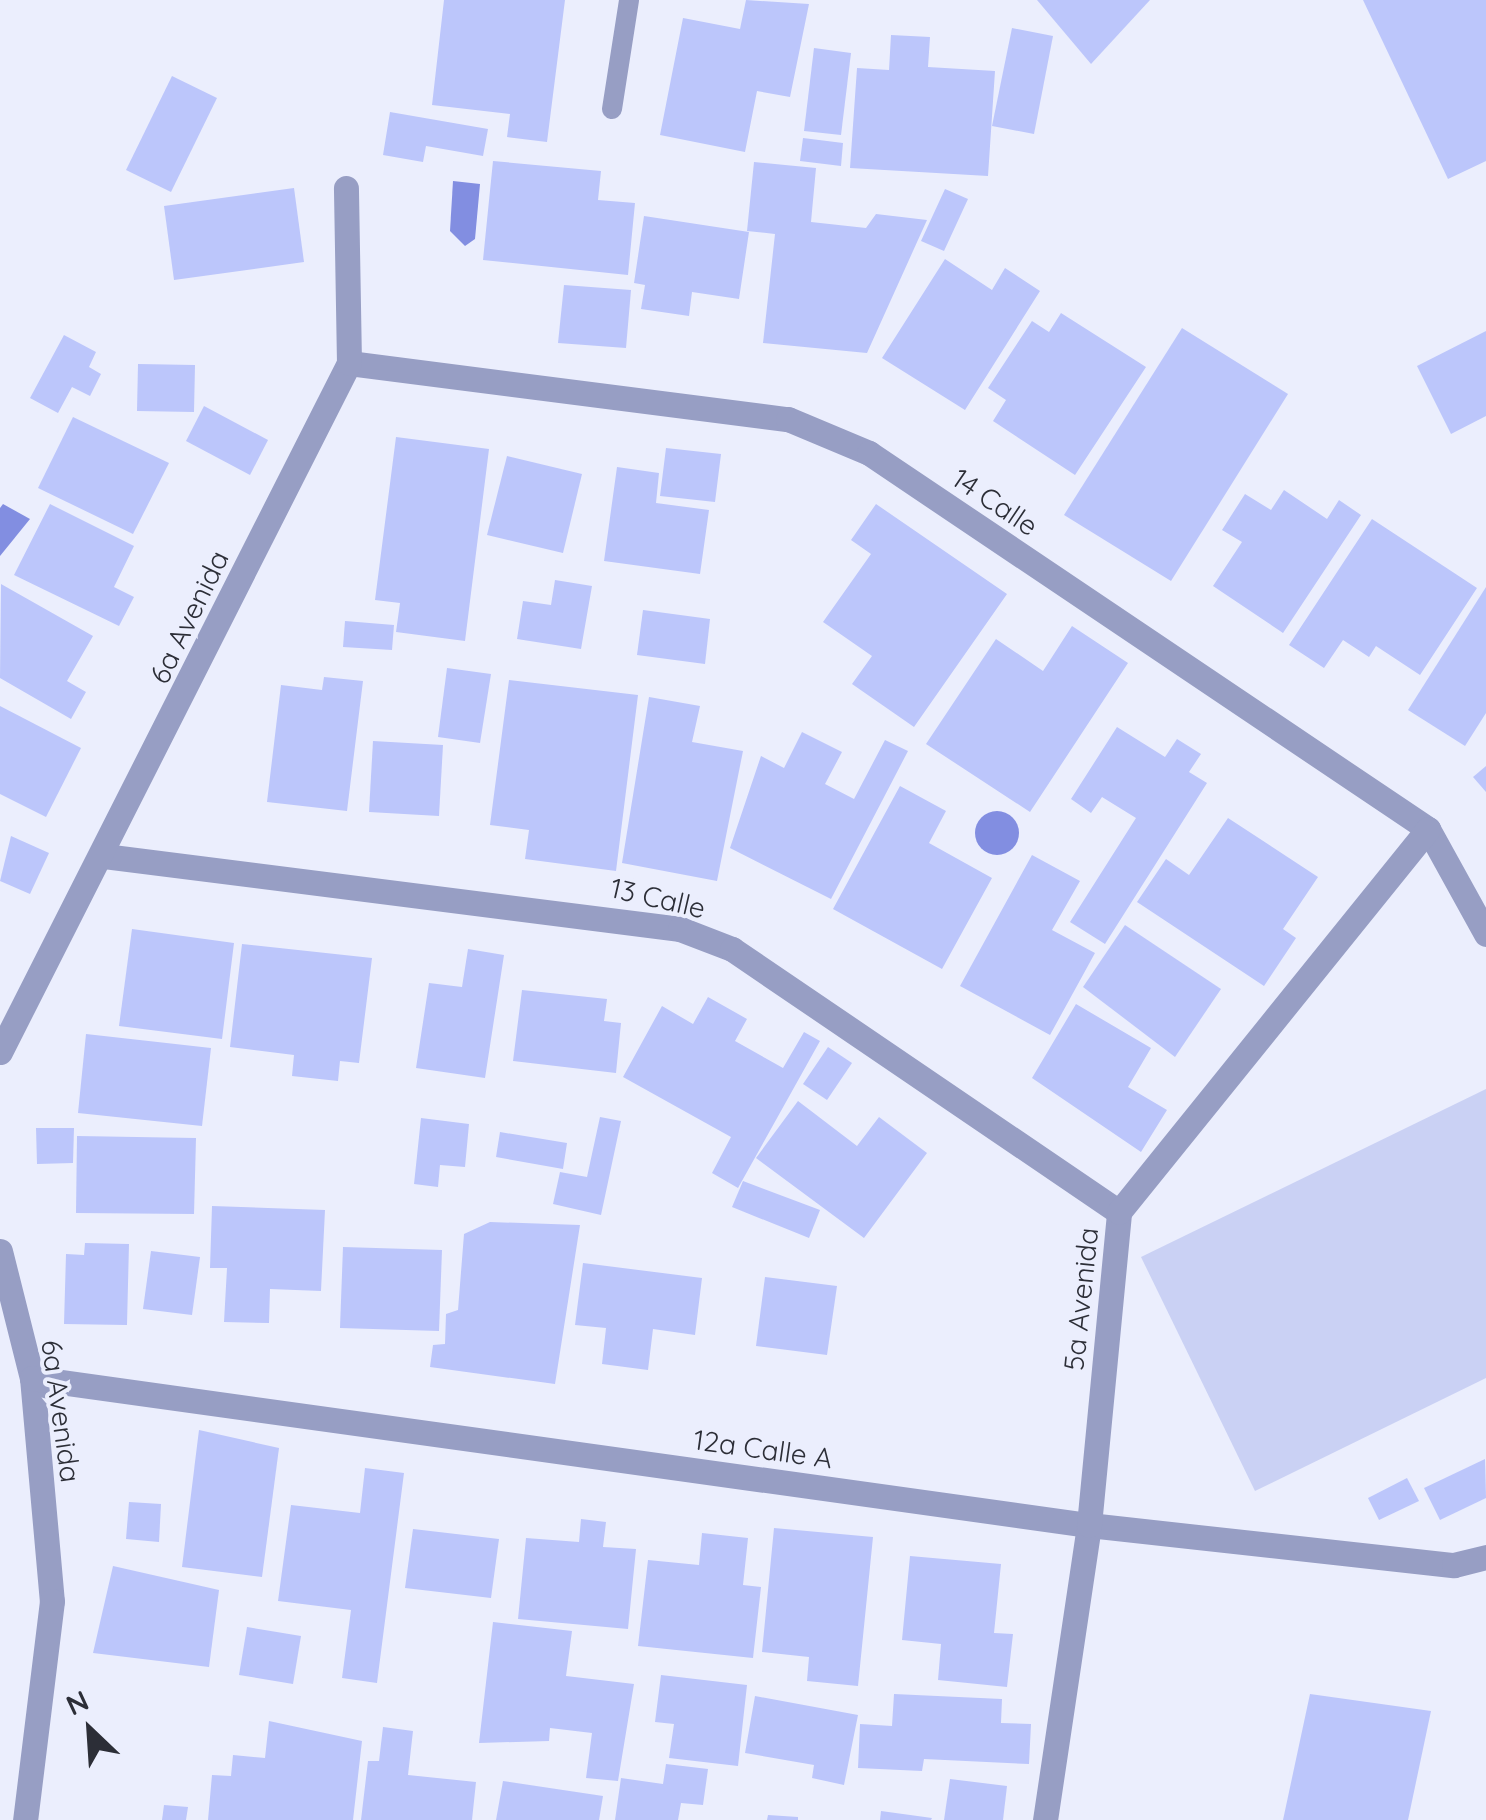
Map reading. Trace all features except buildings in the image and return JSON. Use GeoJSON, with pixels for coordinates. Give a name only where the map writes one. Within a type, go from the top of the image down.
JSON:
{"type":"FeatureCollection","features":[{"type":"Feature","properties":{"kind":"street","name":"6a Avenida"},"geometry":{"type":"LineString","coordinates":[[0,1052],[104,856],[349,363],[346,188]]}},
{"type":"Feature","properties":{"kind":"street","name":"14 Calle"},"geometry":{"type":"LineString","coordinates":[[349,363],[788,419],[869,454],[1428,830],[1486,934]]}},
{"type":"Feature","properties":{"kind":"street","name":"5a Avenida"},"geometry":{"type":"LineString","coordinates":[[1046,1820],[1089,1525],[1120,1212],[1428,830]]}},
{"type":"Feature","properties":{"kind":"street","name":"13 Calle"},"geometry":{"type":"LineString","coordinates":[[104,856],[680,929],[732,949],[1120,1212]]}},
{"type":"Feature","properties":{"kind":"street","name":"6a Avenida"},"geometry":{"type":"LineString","coordinates":[[0,1250],[32,1378],[52,1601],[25,1820]]}},
{"type":"Feature","properties":{"kind":"street","name":"12a Calle A"},"geometry":{"type":"LineString","coordinates":[[32,1378],[1089,1525],[1454,1565],[1486,1558]]}},
{"type":"Feature","properties":{"kind":"lane"},"geometry":{"type":"LineString","coordinates":[[612,108],[629,0]]}},
{"type":"Feature","properties":{"kind":"shaded area"},"geometry":{"type":"Polygon","coordinates":[[[1486,1089],[1486,1378],[1255,1491],[1141,1257],[1486,1089]]]}},
{"type":"Feature","properties":{"kind":"water"},"geometry":{"type":"Polygon","coordinates":[[[453,181],[480,184],[475,239],[465,246],[450,231],[453,181]]]}},
{"type":"Feature","properties":{"kind":"water"},"geometry":{"type":"Polygon","coordinates":[[[3,504],[30,519],[0,556],[0,508],[3,504]]]}},
{"type":"Feature","properties":{"kind":"water"},"geometry":{"type":"Polygon","coordinates":[[[997,811],[1013,817],[1019,833],[1013,849],[997,855],[981,849],[975,833],[981,817],[997,811]]]}}]}
